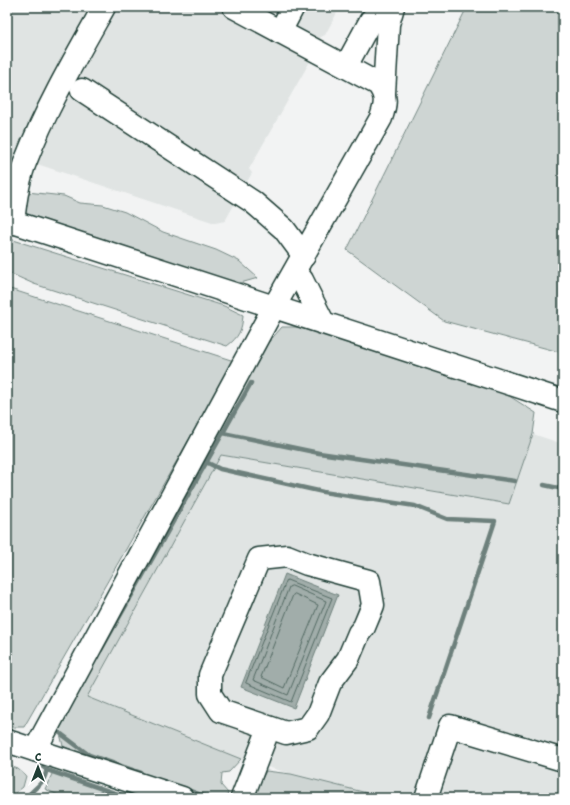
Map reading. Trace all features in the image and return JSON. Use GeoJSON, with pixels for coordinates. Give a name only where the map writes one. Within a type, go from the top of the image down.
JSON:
{"type":"FeatureCollection","features":[{"type":"Feature","properties":{"kind":"street"},"geometry":{"type":"LineString","coordinates":[[104,7],[70,69],[26,160],[10,222],[323,322],[563,401]]}},
{"type":"Feature","properties":{"kind":"street"},"geometry":{"type":"LineString","coordinates":[[234,7],[378,84],[384,93]]}},
{"type":"Feature","properties":{"kind":"street"},"geometry":{"type":"LineString","coordinates":[[280,32],[293,7]]}},
{"type":"Feature","properties":{"kind":"street"},"geometry":{"type":"LineString","coordinates":[[346,66],[371,20],[384,7]]}},
{"type":"Feature","properties":{"kind":"street"},"geometry":{"type":"LineString","coordinates":[[35,750],[274,307],[300,264],[381,118],[385,104],[384,93],[388,24],[393,7]]}},
{"type":"Feature","properties":{"kind":"street"},"geometry":{"type":"LineString","coordinates":[[82,90],[253,202],[284,229],[300,264],[306,286],[323,322]]}},
{"type":"Feature","properties":{"kind":"street"},"geometry":{"type":"LineString","coordinates":[[287,556],[306,564],[369,580],[373,605],[364,627],[358,633],[348,659],[330,683],[318,714],[308,728],[286,733],[269,728],[222,711],[210,694],[210,675],[259,559],[287,556]]}},
{"type":"Feature","properties":{"kind":"street"},"geometry":{"type":"LineString","coordinates":[[426,798],[450,726],[563,760]]}},
{"type":"Feature","properties":{"kind":"street"},"geometry":{"type":"LineString","coordinates":[[242,798],[269,728]]}},
{"type":"Feature","properties":{"kind":"street"},"geometry":{"type":"LineString","coordinates":[[7,741],[182,798]]}},
{"type":"Feature","properties":{"kind":"shaded area"},"geometry":{"type":"Polygon","coordinates":[[[7,7],[340,7],[325,35],[321,37],[313,49],[313,56],[249,169],[252,173],[225,221],[215,223],[7,154],[7,7]]]}},
{"type":"Feature","properties":{"kind":"shaded area"},"geometry":{"type":"Polygon","coordinates":[[[467,7],[563,7],[563,353],[444,321],[347,250],[467,7]]]}},
{"type":"Feature","properties":{"kind":"shaded area"},"geometry":{"type":"Polygon","coordinates":[[[27,192],[64,196],[80,203],[103,205],[125,212],[163,232],[216,250],[239,261],[258,278],[237,284],[23,216],[27,192]]]}},
{"type":"Feature","properties":{"kind":"shaded area"},"geometry":{"type":"Polygon","coordinates":[[[7,238],[224,306],[243,315],[241,329],[237,336],[227,346],[34,284],[7,272],[7,238]]]}},
{"type":"Feature","properties":{"kind":"shaded area"},"geometry":{"type":"Polygon","coordinates":[[[7,288],[234,361],[24,727],[7,727],[7,288]]]}},
{"type":"Feature","properties":{"kind":"shaded area"},"geometry":{"type":"Polygon","coordinates":[[[282,327],[306,327],[506,394],[536,413],[533,434],[509,504],[221,455],[87,697],[241,759],[229,772],[222,773],[221,785],[228,793],[226,798],[203,798],[89,758],[63,746],[59,729],[217,433],[267,344],[282,327]]]}},
{"type":"Feature","properties":{"kind":"shaded area"},"geometry":{"type":"Polygon","coordinates":[[[533,434],[563,444],[563,798],[387,798],[291,774],[241,759],[87,697],[221,455],[509,504],[533,434]]]}},
{"type":"Feature","properties":{"kind":"shaded area"},"geometry":{"type":"Polygon","coordinates":[[[7,765],[18,769],[26,776],[23,787],[9,798],[7,798],[7,765]]]}},
{"type":"Feature","properties":{"kind":"shaded area"},"geometry":{"type":"Polygon","coordinates":[[[266,771],[291,774],[387,798],[252,798],[266,771]]]}},
{"type":"Feature","properties":{"kind":"shaded area"},"geometry":{"type":"Polygon","coordinates":[[[53,772],[126,798],[65,798],[45,789],[53,772]]]}},
{"type":"Feature","properties":{"kind":"water"},"geometry":{"type":"Polygon","coordinates":[[[285,574],[338,595],[294,708],[241,687],[285,574]]]}},
{"type":"Feature","properties":{"kind":"waterway"},"geometry":{"type":"LineString","coordinates":[[101,650],[251,383]]}},
{"type":"Feature","properties":{"kind":"waterway"},"geometry":{"type":"LineString","coordinates":[[223,433],[319,453],[515,481]]}},
{"type":"Feature","properties":{"kind":"waterway"},"geometry":{"type":"LineString","coordinates":[[206,462],[220,469],[323,492],[415,506],[447,519],[495,521],[429,718]]}},
{"type":"Feature","properties":{"kind":"waterway"},"geometry":{"type":"LineString","coordinates":[[544,485],[563,489]]}},
{"type":"Feature","properties":{"kind":"waterway"},"geometry":{"type":"LineString","coordinates":[[56,730],[89,755],[141,773]]}},
{"type":"Feature","properties":{"kind":"waterway"},"geometry":{"type":"LineString","coordinates":[[26,798],[43,780],[47,770],[47,762]]}},
{"type":"Feature","properties":{"kind":"waterway"},"geometry":{"type":"LineString","coordinates":[[43,767],[47,770],[129,798]]}},
{"type":"Feature","properties":{"kind":"waterway"},"geometry":{"type":"LineString","coordinates":[[185,789],[210,798]]}}]}
